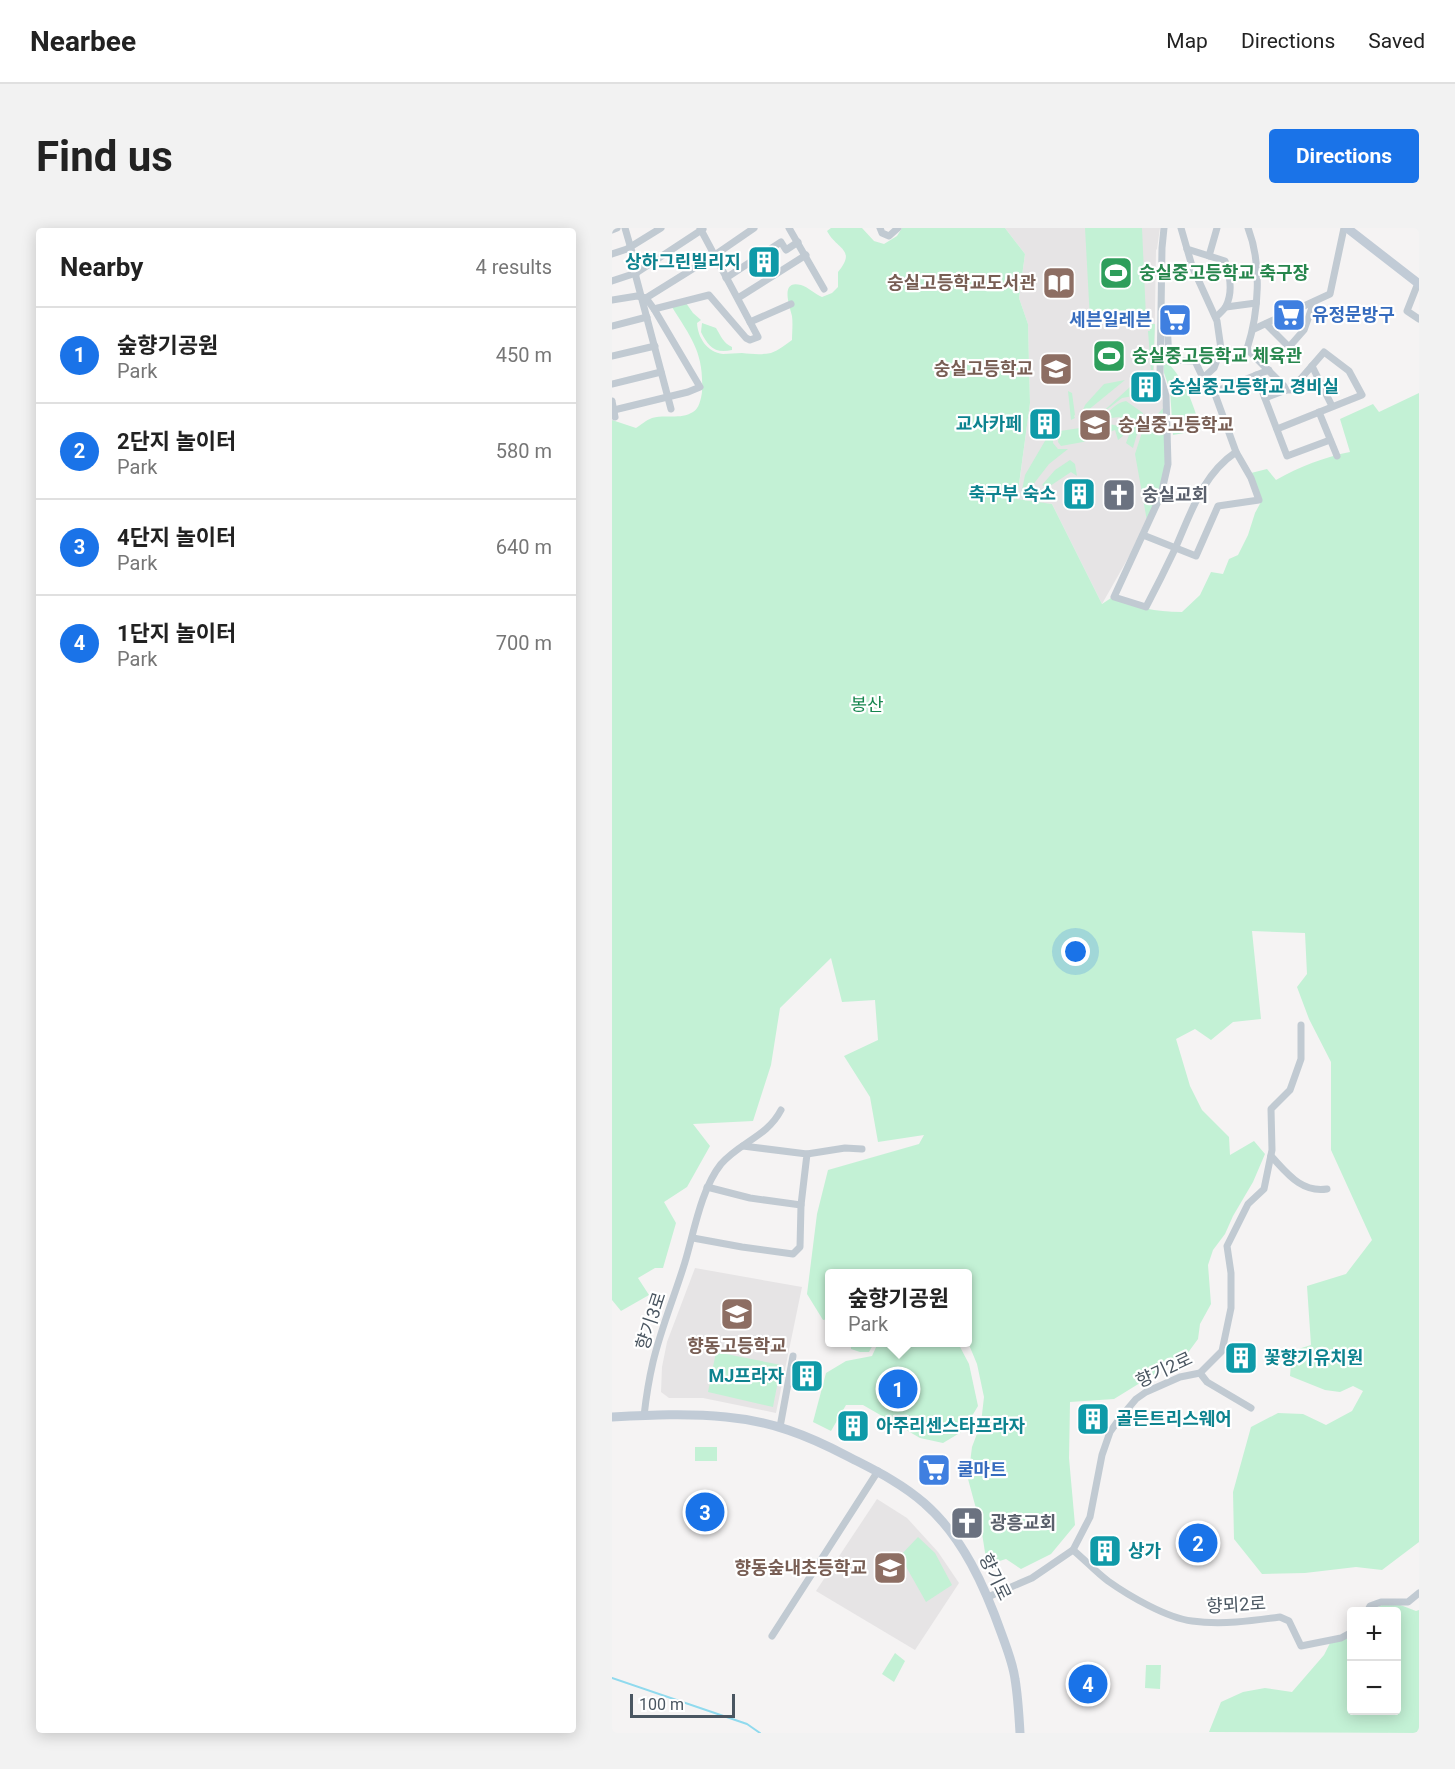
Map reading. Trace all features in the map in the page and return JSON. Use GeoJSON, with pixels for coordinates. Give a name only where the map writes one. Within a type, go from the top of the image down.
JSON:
{"type":"FeatureCollection","features":[{"type":"Feature","properties":{"kind":"main road"},"geometry":{"type":"LineString","coordinates":[[1346,228],[1418,283]]}},
{"type":"Feature","properties":{"kind":"main road","name":"향기로"},"geometry":{"type":"LineString","coordinates":[[612,1417],[694,1415],[728,1417],[780,1427],[815,1439],[878,1471],[926,1504],[949,1528],[970,1561],[988,1597],[1015,1676],[1020,1733]]}},
{"type":"Feature","properties":{"kind":"street"},"geometry":{"type":"LineString","coordinates":[[612,230],[617,228]]}},
{"type":"Feature","properties":{"kind":"street"},"geometry":{"type":"LineString","coordinates":[[625,228],[671,409]]}},
{"type":"Feature","properties":{"kind":"street"},"geometry":{"type":"LineString","coordinates":[[612,254],[627,249],[661,228]]}},
{"type":"Feature","properties":{"kind":"street"},"geometry":{"type":"LineString","coordinates":[[612,300],[644,297],[754,228]]}},
{"type":"Feature","properties":{"kind":"street"},"geometry":{"type":"LineString","coordinates":[[789,228],[824,289]]}},
{"type":"Feature","properties":{"kind":"street"},"geometry":{"type":"LineString","coordinates":[[880,228],[882,233],[889,236],[898,228]]}},
{"type":"Feature","properties":{"kind":"street"},"geometry":{"type":"LineString","coordinates":[[1164,228],[1160,375],[1166,396],[1168,464],[1161,495],[1114,597],[1146,607],[1200,493],[1223,461],[1236,452]]}},
{"type":"Feature","properties":{"kind":"street"},"geometry":{"type":"LineString","coordinates":[[1181,228],[1192,266],[1216,317],[1221,349],[1214,368],[1203,378]]}},
{"type":"Feature","properties":{"kind":"street"},"geometry":{"type":"LineString","coordinates":[[1209,256],[1217,228]]}},
{"type":"Feature","properties":{"kind":"street"},"geometry":{"type":"LineString","coordinates":[[1254,328],[1330,294],[1346,228]]}},
{"type":"Feature","properties":{"kind":"street"},"geometry":{"type":"LineString","coordinates":[[612,281],[636,273],[702,229],[758,337],[750,340],[746,338],[709,295],[654,309]]}},
{"type":"Feature","properties":{"kind":"street"},"geometry":{"type":"LineString","coordinates":[[1250,229],[1257,273],[1254,328],[1248,349],[1286,390]]}},
{"type":"Feature","properties":{"kind":"street"},"geometry":{"type":"LineString","coordinates":[[726,278],[781,242],[786,249],[798,242]]}},
{"type":"Feature","properties":{"kind":"street"},"geometry":{"type":"LineString","coordinates":[[1187,249],[1225,261],[1229,273],[1230,291],[1226,306],[1216,317]]}},
{"type":"Feature","properties":{"kind":"street"},"geometry":{"type":"LineString","coordinates":[[738,298],[806,255]]}},
{"type":"Feature","properties":{"kind":"street"},"geometry":{"type":"LineString","coordinates":[[1418,283],[1407,311],[1419,319]]}},
{"type":"Feature","properties":{"kind":"street"},"geometry":{"type":"LineString","coordinates":[[612,401],[614,414],[700,387],[654,309],[644,297]]}},
{"type":"Feature","properties":{"kind":"street"},"geometry":{"type":"LineString","coordinates":[[1266,324],[1289,346],[1304,330],[1314,302]]}},
{"type":"Feature","properties":{"kind":"street"},"geometry":{"type":"LineString","coordinates":[[1226,306],[1256,303]]}},
{"type":"Feature","properties":{"kind":"street"},"geometry":{"type":"LineString","coordinates":[[750,322],[791,304]]}},
{"type":"Feature","properties":{"kind":"street"},"geometry":{"type":"LineString","coordinates":[[1143,535],[1196,556],[1218,506],[1259,500],[1251,478],[1236,452],[1212,386],[1203,378],[1195,361],[1169,360],[1167,322],[1162,312]]}},
{"type":"Feature","properties":{"kind":"street"},"geometry":{"type":"LineString","coordinates":[[612,326],[646,317]]}},
{"type":"Feature","properties":{"kind":"street"},"geometry":{"type":"LineString","coordinates":[[612,356],[655,346]]}},
{"type":"Feature","properties":{"kind":"street"},"geometry":{"type":"LineString","coordinates":[[1265,398],[1291,390],[1324,352],[1349,371],[1362,395],[1277,429]]}},
{"type":"Feature","properties":{"kind":"street"},"geometry":{"type":"LineString","coordinates":[[1312,366],[1332,406]]}},
{"type":"Feature","properties":{"kind":"street"},"geometry":{"type":"LineString","coordinates":[[1214,392],[1269,370]]}},
{"type":"Feature","properties":{"kind":"street"},"geometry":{"type":"LineString","coordinates":[[612,384],[661,372]]}},
{"type":"Feature","properties":{"kind":"street"},"geometry":{"type":"LineString","coordinates":[[1256,375],[1287,456],[1330,440]]}},
{"type":"Feature","properties":{"kind":"street"},"geometry":{"type":"LineString","coordinates":[[1319,412],[1337,456]]}},
{"type":"Feature","properties":{"kind":"street"},"geometry":{"type":"LineString","coordinates":[[1301,1025],[1301,1059],[1290,1090],[1271,1109],[1270,1156],[1299,1184],[1318,1191],[1328,1189]]}},
{"type":"Feature","properties":{"kind":"street","name":"향기3로"},"geometry":{"type":"LineString","coordinates":[[644,1416],[653,1362],[707,1187],[722,1164],[767,1130],[781,1110]]}},
{"type":"Feature","properties":{"kind":"street"},"geometry":{"type":"LineString","coordinates":[[743,1146],[807,1154],[845,1148],[862,1149]]}},
{"type":"Feature","properties":{"kind":"street"},"geometry":{"type":"LineString","coordinates":[[693,1238],[793,1254],[800,1247],[801,1205],[807,1154]]}},
{"type":"Feature","properties":{"kind":"street","name":"향기2로"},"geometry":{"type":"LineString","coordinates":[[988,1597],[1032,1578],[1073,1550],[1090,1517],[1102,1455],[1110,1432],[1136,1399],[1179,1377],[1200,1374],[1222,1351],[1231,1308],[1231,1274],[1227,1246],[1248,1204],[1264,1189],[1270,1156]]}},
{"type":"Feature","properties":{"kind":"street"},"geometry":{"type":"LineString","coordinates":[[707,1187],[750,1198],[801,1205]]}},
{"type":"Feature","properties":{"kind":"street"},"geometry":{"type":"LineString","coordinates":[[780,1427],[793,1356]]}},
{"type":"Feature","properties":{"kind":"street"},"geometry":{"type":"LineString","coordinates":[[1200,1374],[1207,1382],[1251,1408]]}},
{"type":"Feature","properties":{"kind":"street"},"geometry":{"type":"LineString","coordinates":[[772,1636],[878,1471]]}},
{"type":"Feature","properties":{"kind":"street","name":"향뫼2로"},"geometry":{"type":"LineString","coordinates":[[1073,1550],[1108,1581],[1160,1612],[1175,1617],[1191,1621],[1214,1622],[1280,1617],[1289,1621],[1301,1646],[1347,1635]]}},
{"type":"Feature","properties":{"kind":"street"},"geometry":{"type":"LineString","coordinates":[[1369,1607],[1381,1602],[1408,1602],[1419,1593]]}},
{"type":"Feature","properties":{"kind":"shaded area","name":"숭실중고등학교"},"geometry":{"type":"Polygon","coordinates":[[[1005,228],[1160,228],[1156,250],[1154,369],[1163,403],[1164,446],[1144,530],[1102,604],[1052,504],[1017,500],[1030,403],[1028,324],[1019,298],[1025,254],[1005,228]]]}},
{"type":"Feature","properties":{"kind":"shaded area","name":"향동고등학교"},"geometry":{"type":"Polygon","coordinates":[[[695,1268],[802,1287],[776,1413],[703,1398],[669,1398],[661,1392],[662,1367],[667,1342],[695,1268]]]}},
{"type":"Feature","properties":{"kind":"shaded area","name":"향동숲내초등학교"},"geometry":{"type":"Polygon","coordinates":[[[877,1499],[907,1518],[938,1552],[959,1583],[915,1650],[816,1591],[877,1499]]]}},
{"type":"Feature","properties":{"kind":"green space","name":"봉산"},"geometry":{"type":"Polygon","coordinates":[[[831,228],[862,228],[874,241],[884,244],[897,236],[902,228],[1005,228],[1025,254],[1019,298],[1028,324],[1030,403],[1017,499],[1052,504],[1102,604],[1111,598],[1146,608],[1182,612],[1200,595],[1211,572],[1223,574],[1229,559],[1238,555],[1248,535],[1262,500],[1251,473],[1267,469],[1276,480],[1312,463],[1350,452],[1340,419],[1373,404],[1379,412],[1419,393],[1419,1542],[1382,1570],[1356,1567],[1305,1573],[1262,1574],[1234,1539],[1233,1492],[1251,1427],[1278,1413],[1303,1414],[1326,1425],[1352,1411],[1363,1391],[1353,1386],[1340,1392],[1325,1390],[1290,1376],[1292,1351],[1311,1345],[1307,1286],[1346,1274],[1372,1240],[1331,1150],[1331,1062],[1309,1019],[1297,987],[1307,974],[1305,933],[1252,931],[1261,1019],[1233,1022],[1211,1040],[1195,1029],[1176,1039],[1190,1086],[1202,1110],[1229,1137],[1230,1155],[1254,1141],[1265,1154],[1225,1234],[1213,1250],[1208,1265],[1211,1304],[1200,1324],[1198,1339],[1187,1354],[1114,1399],[1070,1402],[1069,1458],[1075,1525],[1051,1554],[1021,1569],[1006,1559],[987,1565],[981,1527],[968,1479],[972,1447],[981,1423],[984,1397],[977,1364],[970,1347],[972,1347],[972,1269],[825,1269],[825,1320],[823,1320],[807,1294],[817,1214],[828,1170],[919,1144],[924,1135],[878,1142],[870,1097],[844,1056],[878,1040],[875,1000],[842,1002],[831,958],[780,1008],[771,1065],[753,1121],[693,1124],[710,1146],[687,1187],[664,1202],[676,1223],[663,1268],[655,1268],[638,1278],[649,1295],[621,1311],[612,1300],[612,420],[636,428],[652,418],[688,414],[695,411],[698,406],[702,392],[699,356],[672,307],[686,303],[701,320],[697,323],[701,339],[717,353],[771,353],[792,340],[792,316],[788,301],[790,286],[801,285],[822,297],[832,293],[838,287],[838,272],[846,259],[846,254],[827,231],[831,228]]]}},
{"type":"Feature","properties":{"kind":"green space","name":"숭실중고등학교 축구장"},"geometry":{"type":"Polygon","coordinates":[[[1085,228],[1142,228],[1146,317],[1090,320],[1085,228]]]}},
{"type":"Feature","properties":{"kind":"green space"},"geometry":{"type":"Polygon","coordinates":[[[702,323],[716,328],[732,350],[721,351],[712,348],[701,332],[702,323]]]}},
{"type":"Feature","properties":{"kind":"green space"},"geometry":{"type":"Polygon","coordinates":[[[1149,324],[1155,324],[1153,370],[1151,370],[1149,324]]]}},
{"type":"Feature","properties":{"kind":"green space"},"geometry":{"type":"Polygon","coordinates":[[[1163,358],[1183,383],[1201,430],[1173,435],[1170,390],[1164,373],[1163,358]]]}},
{"type":"Feature","properties":{"kind":"green space"},"geometry":{"type":"Polygon","coordinates":[[[1125,380],[1087,411],[1083,410],[1104,384],[1125,380]]]}},
{"type":"Feature","properties":{"kind":"green space"},"geometry":{"type":"Polygon","coordinates":[[[1140,385],[1133,396],[1122,398],[1097,417],[1130,387],[1140,385]]]}},
{"type":"Feature","properties":{"kind":"green space"},"geometry":{"type":"Polygon","coordinates":[[[1068,391],[1072,393],[1075,415],[1075,418],[1071,420],[1068,391]]]}},
{"type":"Feature","properties":{"kind":"green space"},"geometry":{"type":"Polygon","coordinates":[[[1126,401],[1143,413],[1133,448],[1126,443],[1129,435],[1128,425],[1120,417],[1102,419],[1116,405],[1126,401]]]}},
{"type":"Feature","properties":{"kind":"green space"},"geometry":{"type":"Polygon","coordinates":[[[1165,406],[1165,463],[1159,496],[1147,521],[1135,454],[1145,423],[1165,406]]]}},
{"type":"Feature","properties":{"kind":"green space"},"geometry":{"type":"Polygon","coordinates":[[[1106,424],[1117,426],[1123,436],[1118,440],[1115,430],[1083,442],[1061,446],[1058,442],[1060,431],[1106,424]]]}},
{"type":"Feature","properties":{"kind":"green space"},"geometry":{"type":"Polygon","coordinates":[[[1054,431],[1053,443],[1058,449],[1068,449],[1049,464],[1025,495],[1021,495],[1025,475],[1049,434],[1054,431]]]}},
{"type":"Feature","properties":{"kind":"green space"},"geometry":{"type":"Polygon","coordinates":[[[1070,460],[1075,464],[1077,476],[1071,472],[1047,488],[1042,485],[1055,470],[1070,460]]]}},
{"type":"Feature","properties":{"kind":"green space"},"geometry":{"type":"Polygon","coordinates":[[[851,1347],[872,1347],[869,1352],[851,1349],[851,1347]]]}},
{"type":"Feature","properties":{"kind":"green space"},"geometry":{"type":"Polygon","coordinates":[[[876,1347],[960,1347],[969,1364],[978,1406],[963,1431],[943,1443],[920,1438],[863,1405],[846,1405],[831,1431],[813,1422],[826,1373],[846,1361],[872,1356],[876,1347]]]}},
{"type":"Feature","properties":{"kind":"green space"},"geometry":{"type":"Polygon","coordinates":[[[716,1352],[781,1365],[773,1407],[708,1392],[716,1352]]]}},
{"type":"Feature","properties":{"kind":"green space"},"geometry":{"type":"Polygon","coordinates":[[[695,1447],[717,1447],[717,1461],[695,1461],[695,1447]]]}},
{"type":"Feature","properties":{"kind":"green space"},"geometry":{"type":"Polygon","coordinates":[[[918,1537],[935,1553],[952,1585],[926,1602],[900,1556],[918,1537]]]}},
{"type":"Feature","properties":{"kind":"green space"},"geometry":{"type":"Polygon","coordinates":[[[1390,1601],[1416,1611],[1419,1610],[1419,1733],[1209,1732],[1221,1702],[1243,1692],[1265,1688],[1292,1692],[1324,1655],[1331,1641],[1347,1639],[1347,1715],[1401,1715],[1401,1607],[1378,1607],[1390,1601]]]}},
{"type":"Feature","properties":{"kind":"green space"},"geometry":{"type":"Polygon","coordinates":[[[895,1653],[905,1661],[894,1682],[882,1674],[895,1653]]]}},
{"type":"Feature","properties":{"kind":"green space"},"geometry":{"type":"Polygon","coordinates":[[[1146,1665],[1161,1665],[1160,1689],[1145,1688],[1146,1665]]]}},
{"type":"Feature","properties":{"kind":"waterway"},"geometry":{"type":"LineString","coordinates":[[612,1678],[747,1724],[760,1733]]}},
{"type":"Feature","properties":{"kind":"place","name":"상하그린빌리지"},"geometry":{"type":"Point","coordinates":[764,262]}},
{"type":"Feature","properties":{"kind":"place","name":"숭실중고등학교 축구장"},"geometry":{"type":"Point","coordinates":[1116,273]}},
{"type":"Feature","properties":{"kind":"place","name":"숭실고등학교도서관"},"geometry":{"type":"Point","coordinates":[1059,283]}},
{"type":"Feature","properties":{"kind":"place","name":"유정문방구"},"geometry":{"type":"Point","coordinates":[1289,315]}},
{"type":"Feature","properties":{"kind":"place","name":"세븐일레븐"},"geometry":{"type":"Point","coordinates":[1175,320]}},
{"type":"Feature","properties":{"kind":"place","name":"숭실중고등학교 체육관"},"geometry":{"type":"Point","coordinates":[1109,356]}},
{"type":"Feature","properties":{"kind":"place","name":"숭실고등학교"},"geometry":{"type":"Point","coordinates":[1056,369]}},
{"type":"Feature","properties":{"kind":"place","name":"숭실중고등학교 경비실"},"geometry":{"type":"Point","coordinates":[1146,387]}},
{"type":"Feature","properties":{"kind":"place","name":"교사카페"},"geometry":{"type":"Point","coordinates":[1045,424]}},
{"type":"Feature","properties":{"kind":"place","name":"숭실중고등학교"},"geometry":{"type":"Point","coordinates":[1095,425]}},
{"type":"Feature","properties":{"kind":"place","name":"축구부 숙소"},"geometry":{"type":"Point","coordinates":[1079,494]}},
{"type":"Feature","properties":{"kind":"place","name":"숭실교회"},"geometry":{"type":"Point","coordinates":[1119,495]}},
{"type":"Feature","properties":{"kind":"place","name":"향동고등학교"},"geometry":{"type":"Point","coordinates":[737,1314]}},
{"type":"Feature","properties":{"kind":"place","name":"꽃향기유치원"},"geometry":{"type":"Point","coordinates":[1241,1358]}},
{"type":"Feature","properties":{"kind":"place","name":"MJ프라자"},"geometry":{"type":"Point","coordinates":[807,1376]}},
{"type":"Feature","properties":{"kind":"place","name":"숲향기공원"},"geometry":{"type":"Point","coordinates":[898,1389]}},
{"type":"Feature","properties":{"kind":"place","name":"골든트리스웨어"},"geometry":{"type":"Point","coordinates":[1093,1419]}},
{"type":"Feature","properties":{"kind":"place","name":"아주리센스타프라자"},"geometry":{"type":"Point","coordinates":[853,1426]}},
{"type":"Feature","properties":{"kind":"place","name":"쿨마트"},"geometry":{"type":"Point","coordinates":[934,1470]}},
{"type":"Feature","properties":{"kind":"place","name":"4단지 놀이터"},"geometry":{"type":"Point","coordinates":[705,1512]}},
{"type":"Feature","properties":{"kind":"place","name":"광흥교회"},"geometry":{"type":"Point","coordinates":[967,1523]}},
{"type":"Feature","properties":{"kind":"place","name":"2단지 놀이터"},"geometry":{"type":"Point","coordinates":[1198,1543]}},
{"type":"Feature","properties":{"kind":"place","name":"상가"},"geometry":{"type":"Point","coordinates":[1105,1551]}},
{"type":"Feature","properties":{"kind":"place","name":"향동숲내초등학교"},"geometry":{"type":"Point","coordinates":[890,1568]}},
{"type":"Feature","properties":{"kind":"place","name":"1단지 놀이터"},"geometry":{"type":"Point","coordinates":[1088,1684]}}]}
